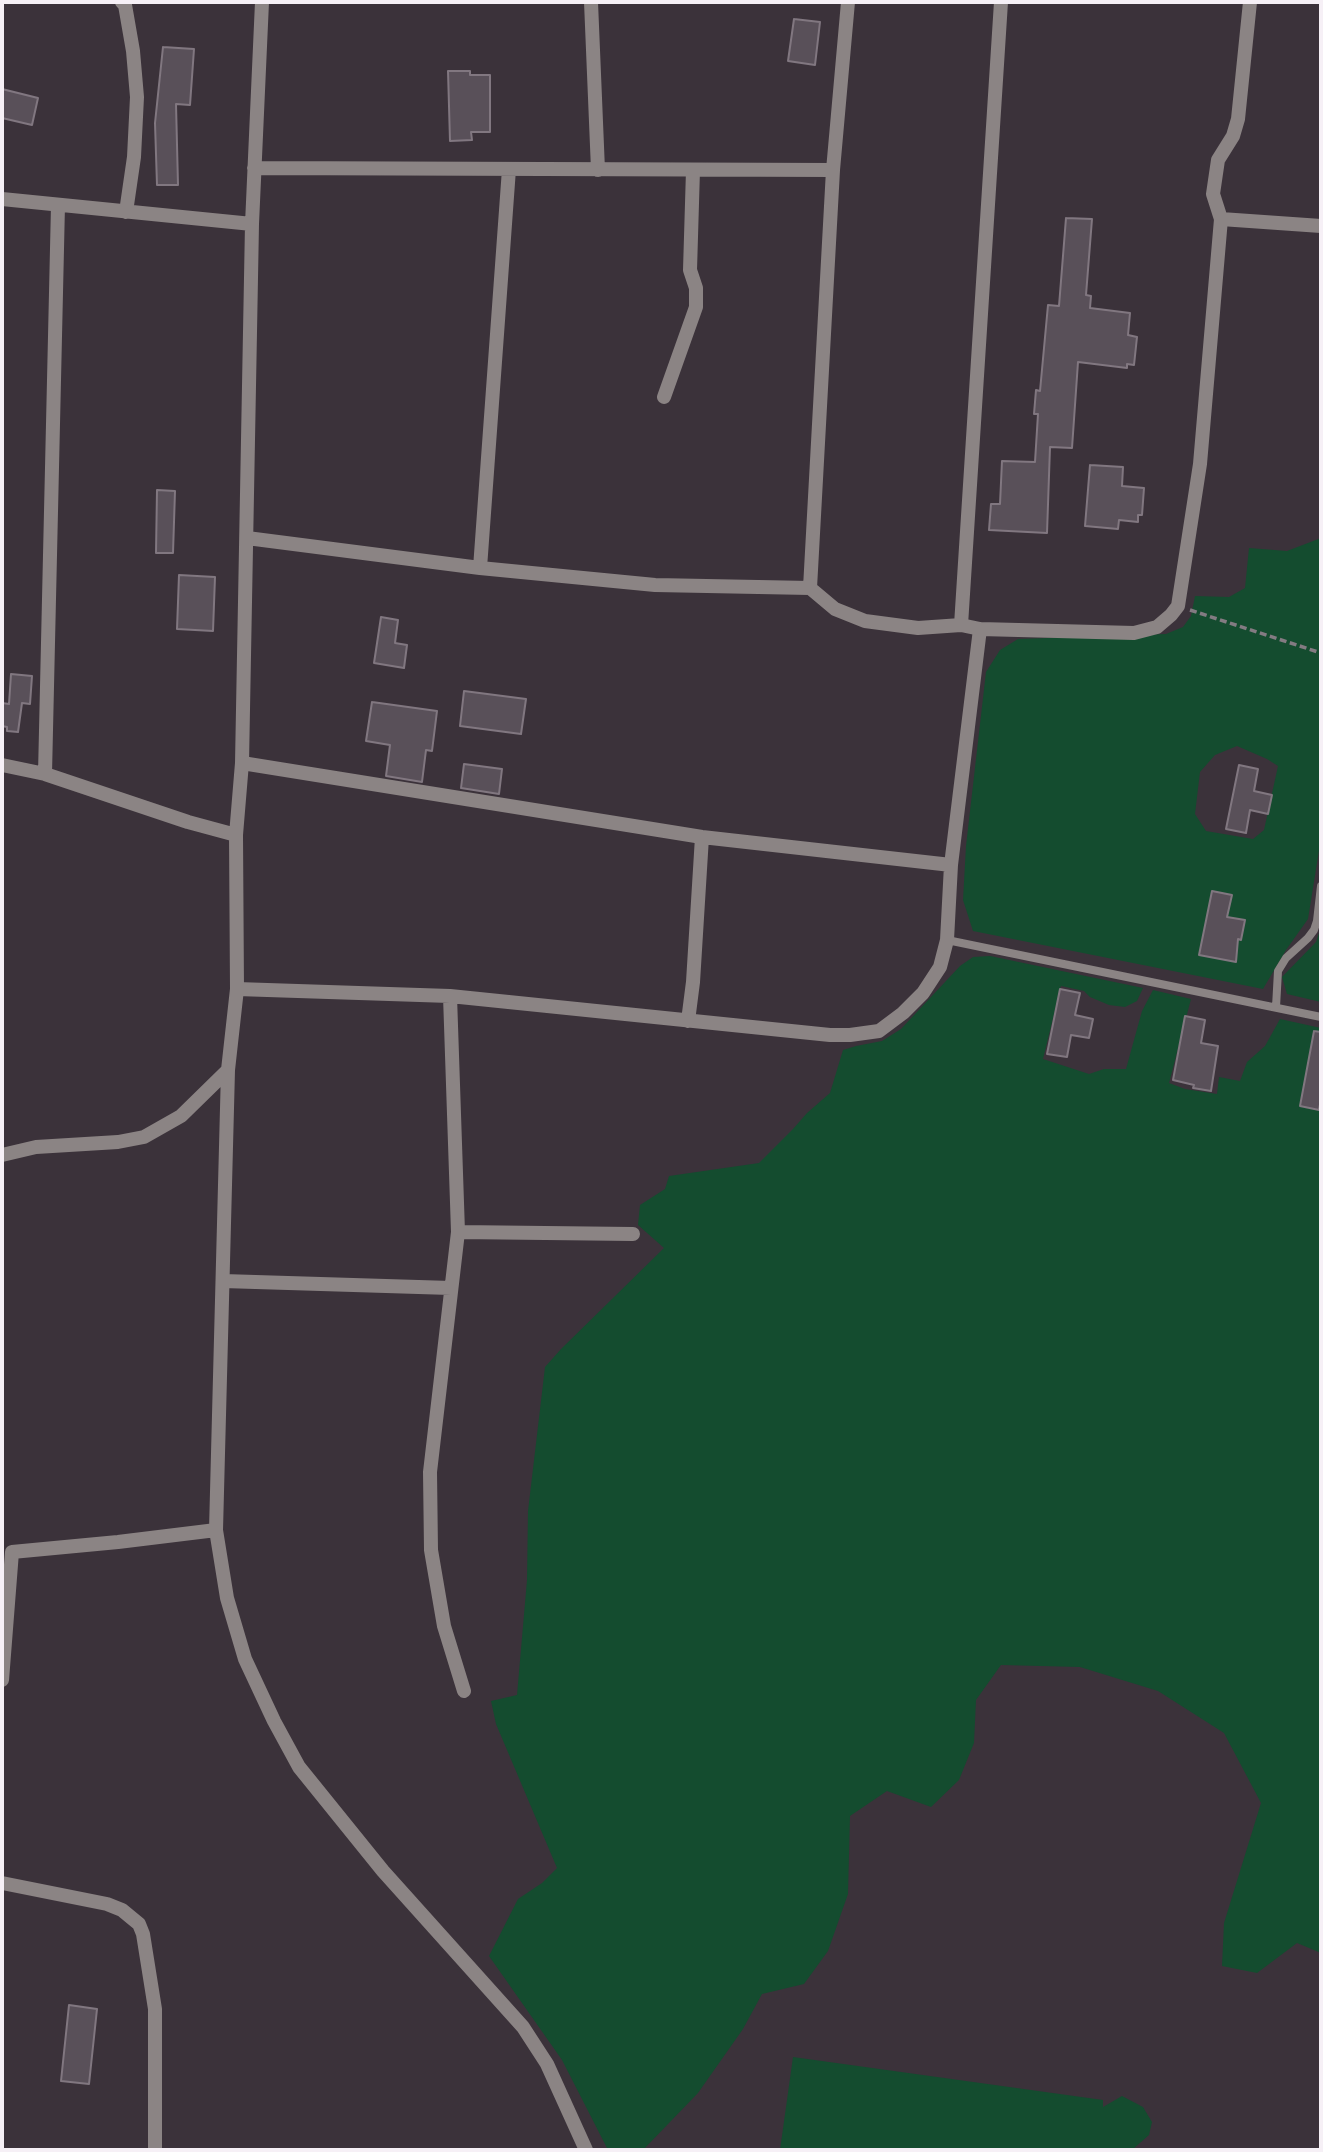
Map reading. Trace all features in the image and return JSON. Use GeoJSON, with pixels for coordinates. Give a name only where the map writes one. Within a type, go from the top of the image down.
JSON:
{"type":"FeatureCollection","features":[{"type":"Feature","properties":{"kind":"street"},"geometry":{"type":"LineString","coordinates":[[122,2],[125,5],[133,51],[137,97],[134,157],[126,212]]}},
{"type":"Feature","properties":{"kind":"street"},"geometry":{"type":"LineString","coordinates":[[262,2],[254,168],[242,763],[236,835],[237,989],[228,1070],[216,1530],[227,1598],[245,1659],[299,1767],[383,1871],[523,2027],[547,2064],[586,2150]]}},
{"type":"Feature","properties":{"kind":"street"},"geometry":{"type":"LineString","coordinates":[[590,2],[598,170]]}},
{"type":"Feature","properties":{"kind":"street"},"geometry":{"type":"LineString","coordinates":[[810,588],[833,170],[848,2]]}},
{"type":"Feature","properties":{"kind":"street"},"geometry":{"type":"LineString","coordinates":[[961,625],[1001,2]]}},
{"type":"Feature","properties":{"kind":"street"},"geometry":{"type":"LineString","coordinates":[[247,538],[480,568],[655,585],[810,588],[835,609],[865,621],[918,628],[961,625],[981,629],[1134,633],[1157,627],[1178,606],[1200,464],[1221,219],[1213,194],[1218,160],[1233,136],[1238,118],[1251,2]]}},
{"type":"Feature","properties":{"kind":"street"},"geometry":{"type":"LineString","coordinates":[[254,168],[833,170]]}},
{"type":"Feature","properties":{"kind":"street"},"geometry":{"type":"LineString","coordinates":[[480,568],[509,169]]}},
{"type":"Feature","properties":{"kind":"street"},"geometry":{"type":"LineString","coordinates":[[664,397],[695,307],[696,288],[690,270],[693,170]]}},
{"type":"Feature","properties":{"kind":"street"},"geometry":{"type":"LineString","coordinates":[[2,199],[253,224]]}},
{"type":"Feature","properties":{"kind":"street"},"geometry":{"type":"LineString","coordinates":[[45,774],[58,205]]}},
{"type":"Feature","properties":{"kind":"street"},"geometry":{"type":"LineString","coordinates":[[1221,219],[1321,226]]}},
{"type":"Feature","properties":{"kind":"street"},"geometry":{"type":"LineString","coordinates":[[237,989],[450,996],[830,1035],[879,1031],[923,993],[940,967],[947,940],[951,865],[981,629]]}},
{"type":"Feature","properties":{"kind":"street"},"geometry":{"type":"LineString","coordinates":[[242,763],[702,837],[951,865]]}},
{"type":"Feature","properties":{"kind":"street"},"geometry":{"type":"LineString","coordinates":[[2,765],[45,774],[188,822],[236,835]]}},
{"type":"Feature","properties":{"kind":"street"},"geometry":{"type":"LineString","coordinates":[[688,1021],[702,837]]}},
{"type":"Feature","properties":{"kind":"street"},"geometry":{"type":"LineString","coordinates":[[450,996],[458,1232],[430,1472],[432,1550],[443,1626],[464,1691]]}},
{"type":"Feature","properties":{"kind":"street"},"geometry":{"type":"LineString","coordinates":[[2,1155],[36,1147],[118,1142],[144,1137],[181,1116],[228,1070]]}},
{"type":"Feature","properties":{"kind":"street"},"geometry":{"type":"LineString","coordinates":[[458,1232],[633,1234]]}},
{"type":"Feature","properties":{"kind":"street"},"geometry":{"type":"LineString","coordinates":[[223,1280],[452,1288]]}},
{"type":"Feature","properties":{"kind":"street"},"geometry":{"type":"LineString","coordinates":[[2,1680],[7,1552],[216,1530]]}},
{"type":"Feature","properties":{"kind":"street"},"geometry":{"type":"LineString","coordinates":[[2,1883],[107,1904],[122,1910],[139,1924],[155,2008],[156,2150]]}},
{"type":"Feature","properties":{"kind":"lane"},"geometry":{"type":"LineString","coordinates":[[1276,1007],[1278,971],[1286,958],[1314,930],[1321,886]]}},
{"type":"Feature","properties":{"kind":"lane"},"geometry":{"type":"LineString","coordinates":[[947,940],[1321,1017]]}},
{"type":"Feature","properties":{"kind":"path"},"geometry":{"type":"LineString","coordinates":[[1178,606],[1321,653]]}},
{"type":"Feature","properties":{"kind":"green space"},"geometry":{"type":"Polygon","coordinates":[[[1321,538],[1321,838],[1308,919],[1263,989],[973,931],[963,900],[966,846],[986,672],[1000,650],[1018,639],[1166,634],[1183,627],[1191,616],[1195,596],[1229,597],[1245,588],[1249,548],[1287,551],[1321,538]],[[1237,746],[1215,755],[1200,772],[1195,814],[1206,831],[1253,839],[1264,830],[1278,766],[1237,746]]]}},
{"type":"Feature","properties":{"kind":"green space"},"geometry":{"type":"Polygon","coordinates":[[[1321,927],[1321,1002],[1287,994],[1282,977],[1316,942],[1321,927]]]}},
{"type":"Feature","properties":{"kind":"green space"},"geometry":{"type":"Polygon","coordinates":[[[990,956],[1143,988],[1137,1001],[1125,1007],[1109,1005],[1090,997],[1084,991],[1061,986],[1043,1059],[1089,1074],[1104,1069],[1126,1069],[1142,1011],[1153,990],[1191,999],[1169,1083],[1185,1089],[1217,1094],[1219,1077],[1240,1081],[1247,1062],[1265,1046],[1280,1019],[1321,1028],[1321,1953],[1297,1943],[1257,1973],[1222,1966],[1224,1923],[1261,1803],[1224,1733],[1158,1691],[1080,1667],[1001,1665],[976,1700],[974,1743],[959,1780],[931,1807],[887,1791],[850,1816],[848,1894],[828,1951],[804,1984],[762,1994],[743,2029],[698,2093],[643,2150],[608,2150],[562,2060],[489,1956],[518,1899],[542,1883],[557,1868],[496,1724],[491,1701],[517,1695],[527,1580],[528,1511],[545,1367],[664,1248],[638,1225],[640,1205],[665,1189],[669,1176],[759,1163],[830,1093],[843,1050],[882,1041],[901,1029],[960,966],[973,957],[990,956]]]}},
{"type":"Feature","properties":{"kind":"green space"},"geometry":{"type":"Polygon","coordinates":[[[793,2057],[1103,2100],[1103,2107],[1122,2096],[1143,2107],[1152,2122],[1149,2135],[1132,2150],[780,2150],[793,2057]]]}},
{"type":"Feature","properties":{"kind":"building"},"geometry":{"type":"Polygon","coordinates":[[[794,19],[820,22],[815,65],[788,61],[794,19]]]}},
{"type":"Feature","properties":{"kind":"building"},"geometry":{"type":"Polygon","coordinates":[[[163,47],[194,49],[190,105],[176,104],[178,185],[157,185],[155,123],[163,47]]]}},
{"type":"Feature","properties":{"kind":"building"},"geometry":{"type":"Polygon","coordinates":[[[448,71],[490,75],[490,132],[471,132],[472,140],[450,141],[448,71]]]}},
{"type":"Feature","properties":{"kind":"building"},"geometry":{"type":"Polygon","coordinates":[[[2,89],[38,98],[32,125],[2,118],[2,89]]]}},
{"type":"Feature","properties":{"kind":"building"},"geometry":{"type":"Polygon","coordinates":[[[1066,218],[1092,219],[1086,295],[1091,296],[1090,308],[1130,313],[1128,335],[1137,337],[1134,365],[1127,364],[1127,368],[1078,362],[1072,448],[1050,447],[1047,533],[989,530],[991,504],[1000,504],[1002,461],[1035,462],[1038,414],[1034,414],[1036,390],[1040,391],[1048,305],[1059,306],[1066,218]]]}},
{"type":"Feature","properties":{"kind":"building"},"geometry":{"type":"Polygon","coordinates":[[[1090,465],[1123,467],[1122,486],[1144,488],[1142,515],[1138,515],[1138,522],[1119,520],[1118,529],[1085,526],[1090,465]]]}},
{"type":"Feature","properties":{"kind":"building"},"geometry":{"type":"Polygon","coordinates":[[[157,490],[175,491],[173,553],[156,553],[157,490]]]}},
{"type":"Feature","properties":{"kind":"building"},"geometry":{"type":"Polygon","coordinates":[[[179,575],[215,577],[213,631],[177,629],[179,575]]]}},
{"type":"Feature","properties":{"kind":"building"},"geometry":{"type":"Polygon","coordinates":[[[381,617],[398,620],[395,643],[407,645],[404,668],[374,663],[381,617]]]}},
{"type":"Feature","properties":{"kind":"building"},"geometry":{"type":"Polygon","coordinates":[[[11,674],[32,676],[30,704],[22,703],[18,732],[7,731],[7,727],[2,726],[2,703],[9,704],[11,674]]]}},
{"type":"Feature","properties":{"kind":"building"},"geometry":{"type":"Polygon","coordinates":[[[464,691],[526,699],[521,734],[460,726],[464,691]]]}},
{"type":"Feature","properties":{"kind":"building"},"geometry":{"type":"Polygon","coordinates":[[[372,702],[437,711],[432,751],[426,750],[422,782],[386,776],[390,745],[366,741],[372,702]]]}},
{"type":"Feature","properties":{"kind":"building"},"geometry":{"type":"Polygon","coordinates":[[[464,764],[502,769],[499,794],[461,788],[464,764]]]}},
{"type":"Feature","properties":{"kind":"building"},"geometry":{"type":"Polygon","coordinates":[[[1239,765],[1258,769],[1254,791],[1272,795],[1268,814],[1250,810],[1246,833],[1226,829],[1239,765]]]}},
{"type":"Feature","properties":{"kind":"building"},"geometry":{"type":"Polygon","coordinates":[[[1212,891],[1232,895],[1227,917],[1245,920],[1241,940],[1238,939],[1236,962],[1199,955],[1212,891]]]}},
{"type":"Feature","properties":{"kind":"building"},"geometry":{"type":"Polygon","coordinates":[[[1060,989],[1080,993],[1075,1015],[1093,1019],[1089,1038],[1071,1035],[1067,1057],[1047,1054],[1060,989]]]}},
{"type":"Feature","properties":{"kind":"building"},"geometry":{"type":"Polygon","coordinates":[[[1185,1016],[1205,1020],[1201,1043],[1218,1046],[1211,1091],[1193,1088],[1194,1085],[1173,1080],[1185,1016]]]}},
{"type":"Feature","properties":{"kind":"building"},"geometry":{"type":"Polygon","coordinates":[[[1314,1031],[1321,1032],[1319,1110],[1300,1106],[1314,1031]]]}},
{"type":"Feature","properties":{"kind":"building"},"geometry":{"type":"Polygon","coordinates":[[[69,2005],[97,2009],[89,2084],[61,2081],[69,2005]]]}}]}
